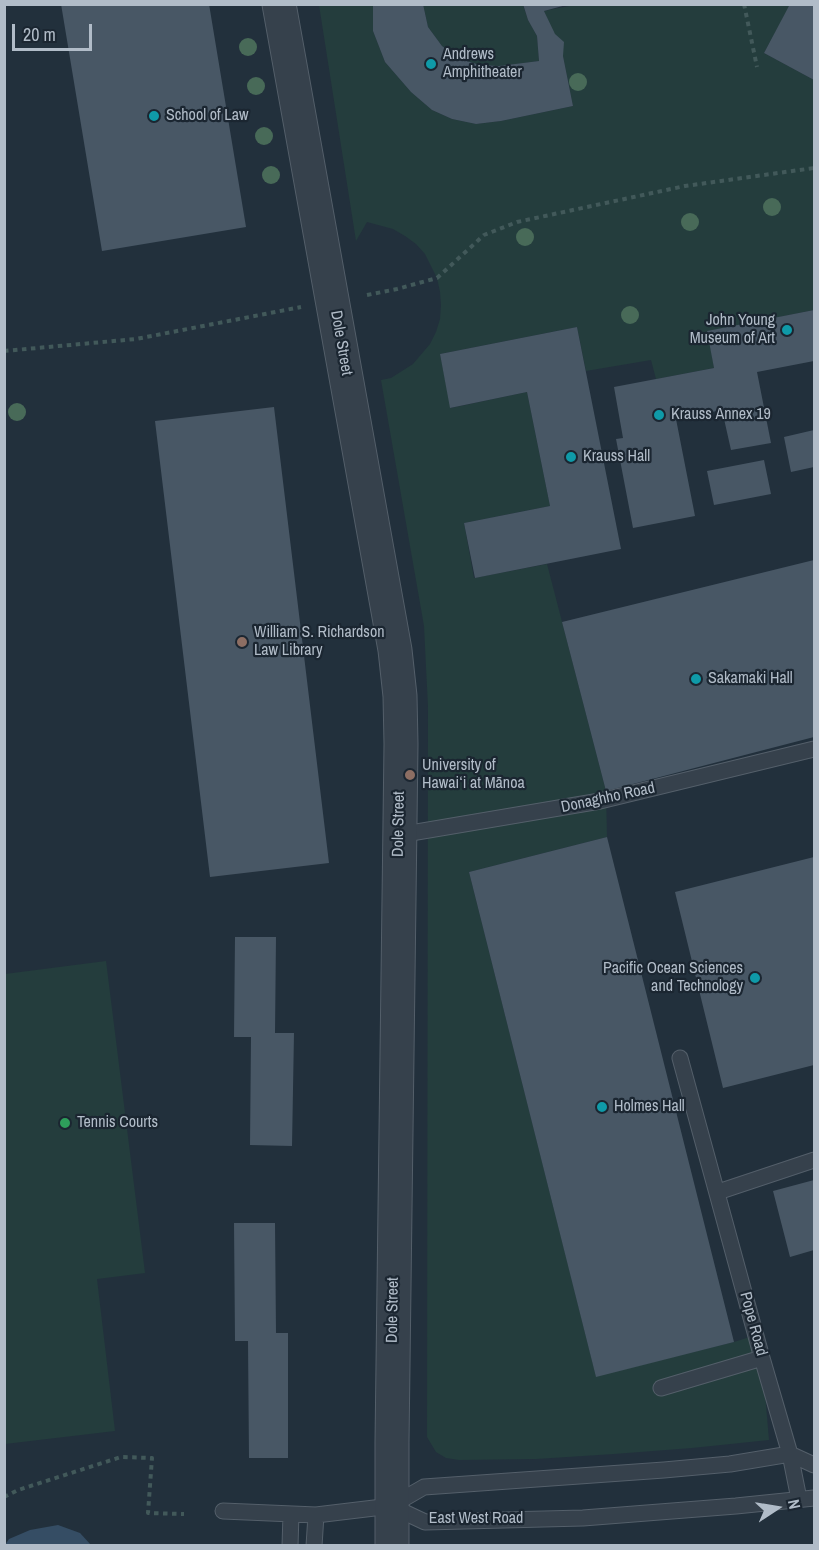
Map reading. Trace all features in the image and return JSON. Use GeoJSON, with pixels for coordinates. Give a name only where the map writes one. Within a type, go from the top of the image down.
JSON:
{"type":"FeatureCollection","features":[{"type":"Feature","properties":{"kind":"street","name":"Dole Street"},"geometry":{"type":"LineString","coordinates":[[279,4],[395,650],[400,696],[392,1545]]}},
{"type":"Feature","properties":{"kind":"lane","name":"Donaghho Road"},"geometry":{"type":"LineString","coordinates":[[399,835],[600,801],[814,749]]}},
{"type":"Feature","properties":{"kind":"lane","name":"Pope Road"},"geometry":{"type":"LineString","coordinates":[[681,1058],[790,1454],[799,1499]]}},
{"type":"Feature","properties":{"kind":"lane"},"geometry":{"type":"LineString","coordinates":[[718,1192],[814,1160]]}},
{"type":"Feature","properties":{"kind":"lane"},"geometry":{"type":"LineString","coordinates":[[660,1388],[762,1358]]}},
{"type":"Feature","properties":{"kind":"lane","name":"East West Road"},"geometry":{"type":"LineString","coordinates":[[391,1506],[424,1487],[675,1469],[730,1464],[790,1454]]}},
{"type":"Feature","properties":{"kind":"lane"},"geometry":{"type":"LineString","coordinates":[[790,1454],[814,1465]]}},
{"type":"Feature","properties":{"kind":"lane","name":"East West Road"},"geometry":{"type":"LineString","coordinates":[[391,1506],[424,1522],[583,1518],[814,1498]]}},
{"type":"Feature","properties":{"kind":"lane"},"geometry":{"type":"LineString","coordinates":[[223,1511],[316,1515],[391,1506]]}},
{"type":"Feature","properties":{"kind":"lane"},"geometry":{"type":"LineString","coordinates":[[286,1542],[291,1514]]}},
{"type":"Feature","properties":{"kind":"lane"},"geometry":{"type":"LineString","coordinates":[[314,1545],[316,1515]]}},
{"type":"Feature","properties":{"kind":"path"},"geometry":{"type":"LineString","coordinates":[[744,4],[757,67]]}},
{"type":"Feature","properties":{"kind":"path"},"geometry":{"type":"LineString","coordinates":[[367,295],[397,290],[437,278],[484,235],[517,222],[685,186],[814,168]]}},
{"type":"Feature","properties":{"kind":"path"},"geometry":{"type":"LineString","coordinates":[[4,351],[136,339],[301,307]]}},
{"type":"Feature","properties":{"kind":"path"},"geometry":{"type":"LineString","coordinates":[[4,1497],[18,1490],[121,1457],[152,1458],[148,1513],[184,1514]]}},
{"type":"Feature","properties":{"kind":"green space"},"geometry":{"type":"Polygon","coordinates":[[[423,4],[523,5],[537,36],[539,61],[499,66],[480,65],[460,59],[442,46],[428,27],[423,4]]]}},
{"type":"Feature","properties":{"kind":"green space"},"geometry":{"type":"Polygon","coordinates":[[[319,5],[373,5],[373,31],[385,62],[411,92],[432,110],[452,119],[476,124],[573,106],[563,56],[544,11],[574,5],[790,5],[764,53],[814,80],[814,310],[708,331],[714,368],[656,379],[651,360],[586,371],[577,327],[440,354],[451,408],[527,392],[550,506],[464,523],[474,578],[547,564],[606,791],[607,837],[469,872],[596,1376],[756,1335],[762,1358],[769,1440],[614,1454],[536,1459],[459,1460],[446,1458],[436,1452],[427,1437],[428,707],[424,626],[381,380],[391,378],[413,364],[430,344],[440,319],[441,305],[437,278],[425,254],[416,244],[393,229],[367,222],[356,241],[319,5]]]}},
{"type":"Feature","properties":{"kind":"green space","name":"Tennis Courts"},"geometry":{"type":"Polygon","coordinates":[[[106,961],[145,1273],[97,1279],[115,1431],[5,1444],[5,974],[106,961]]]}},
{"type":"Feature","properties":{"kind":"water"},"geometry":{"type":"Polygon","coordinates":[[[58,1525],[80,1533],[91,1545],[5,1545],[9,1539],[30,1530],[58,1525]]]}},
{"type":"Feature","properties":{"kind":"building","name":"School of Law"},"geometry":{"type":"Polygon","coordinates":[[[61,4],[209,4],[246,227],[102,251],[61,4]]]}},
{"type":"Feature","properties":{"kind":"building","name":"Andrews Amphitheater"},"geometry":{"type":"Polygon","coordinates":[[[373,4],[423,4],[428,27],[442,46],[460,59],[480,65],[499,66],[539,61],[537,36],[528,20],[523,4],[570,4],[544,11],[555,34],[564,42],[563,56],[573,106],[476,124],[452,119],[432,110],[411,92],[385,62],[373,31],[373,4]]]}},
{"type":"Feature","properties":{"kind":"building"},"geometry":{"type":"Polygon","coordinates":[[[790,4],[814,4],[814,80],[764,53],[790,4]]]}},
{"type":"Feature","properties":{"kind":"building","name":"Krauss Annex 19"},"geometry":{"type":"Polygon","coordinates":[[[814,310],[814,361],[757,372],[771,443],[731,450],[722,410],[676,419],[695,516],[633,528],[616,439],[623,438],[614,387],[714,368],[707,331],[814,310]]]}},
{"type":"Feature","properties":{"kind":"building","name":"Krauss Hall"},"geometry":{"type":"Polygon","coordinates":[[[577,327],[621,549],[475,578],[464,523],[550,506],[527,392],[450,408],[440,354],[577,327]]]}},
{"type":"Feature","properties":{"kind":"building","name":"William S. Richardson Law Library"},"geometry":{"type":"Polygon","coordinates":[[[274,407],[329,863],[210,877],[155,421],[274,407]]]}},
{"type":"Feature","properties":{"kind":"building"},"geometry":{"type":"Polygon","coordinates":[[[814,430],[814,467],[791,472],[784,437],[814,430]]]}},
{"type":"Feature","properties":{"kind":"building"},"geometry":{"type":"Polygon","coordinates":[[[764,460],[771,494],[714,505],[707,471],[764,460]]]}},
{"type":"Feature","properties":{"kind":"building","name":"Sakamaki Hall"},"geometry":{"type":"Polygon","coordinates":[[[814,560],[814,737],[606,791],[562,622],[814,560]]]}},
{"type":"Feature","properties":{"kind":"building","name":"Holmes Hall"},"geometry":{"type":"Polygon","coordinates":[[[607,837],[734,1342],[596,1377],[469,872],[607,837]]]}},
{"type":"Feature","properties":{"kind":"building","name":"Pacific Ocean Sciences and Technology"},"geometry":{"type":"Polygon","coordinates":[[[814,857],[814,1065],[723,1088],[675,892],[814,857]]]}},
{"type":"Feature","properties":{"kind":"building"},"geometry":{"type":"Polygon","coordinates":[[[235,937],[276,937],[275,1033],[294,1033],[292,1146],[250,1145],[251,1037],[234,1037],[235,937]]]}},
{"type":"Feature","properties":{"kind":"building"},"geometry":{"type":"Polygon","coordinates":[[[814,1180],[814,1250],[790,1257],[773,1191],[814,1180]]]}},
{"type":"Feature","properties":{"kind":"building"},"geometry":{"type":"Polygon","coordinates":[[[234,1223],[275,1223],[276,1333],[288,1333],[288,1458],[249,1458],[248,1341],[235,1341],[234,1223]]]}},
{"type":"Feature","properties":{"kind":"place","name":"Andrews Amphitheater"},"geometry":{"type":"Point","coordinates":[431,64]}},
{"type":"Feature","properties":{"kind":"place","name":"School of Law"},"geometry":{"type":"Point","coordinates":[154,116]}},
{"type":"Feature","properties":{"kind":"place","name":"John Young Museum of Art"},"geometry":{"type":"Point","coordinates":[787,330]}},
{"type":"Feature","properties":{"kind":"place","name":"Krauss Annex 19"},"geometry":{"type":"Point","coordinates":[659,415]}},
{"type":"Feature","properties":{"kind":"place","name":"Krauss Hall"},"geometry":{"type":"Point","coordinates":[571,457]}},
{"type":"Feature","properties":{"kind":"place","name":"William S. Richardson Law Library"},"geometry":{"type":"Point","coordinates":[242,642]}},
{"type":"Feature","properties":{"kind":"place","name":"Sakamaki Hall"},"geometry":{"type":"Point","coordinates":[696,679]}},
{"type":"Feature","properties":{"kind":"place","name":"University of Hawaiʻi at Mānoa"},"geometry":{"type":"Point","coordinates":[410,775]}},
{"type":"Feature","properties":{"kind":"place","name":"Pacific Ocean Sciences and Technology"},"geometry":{"type":"Point","coordinates":[755,978]}},
{"type":"Feature","properties":{"kind":"place","name":"Holmes Hall"},"geometry":{"type":"Point","coordinates":[602,1107]}},
{"type":"Feature","properties":{"kind":"place","name":"Tennis Courts"},"geometry":{"type":"Point","coordinates":[65,1123]}}]}
